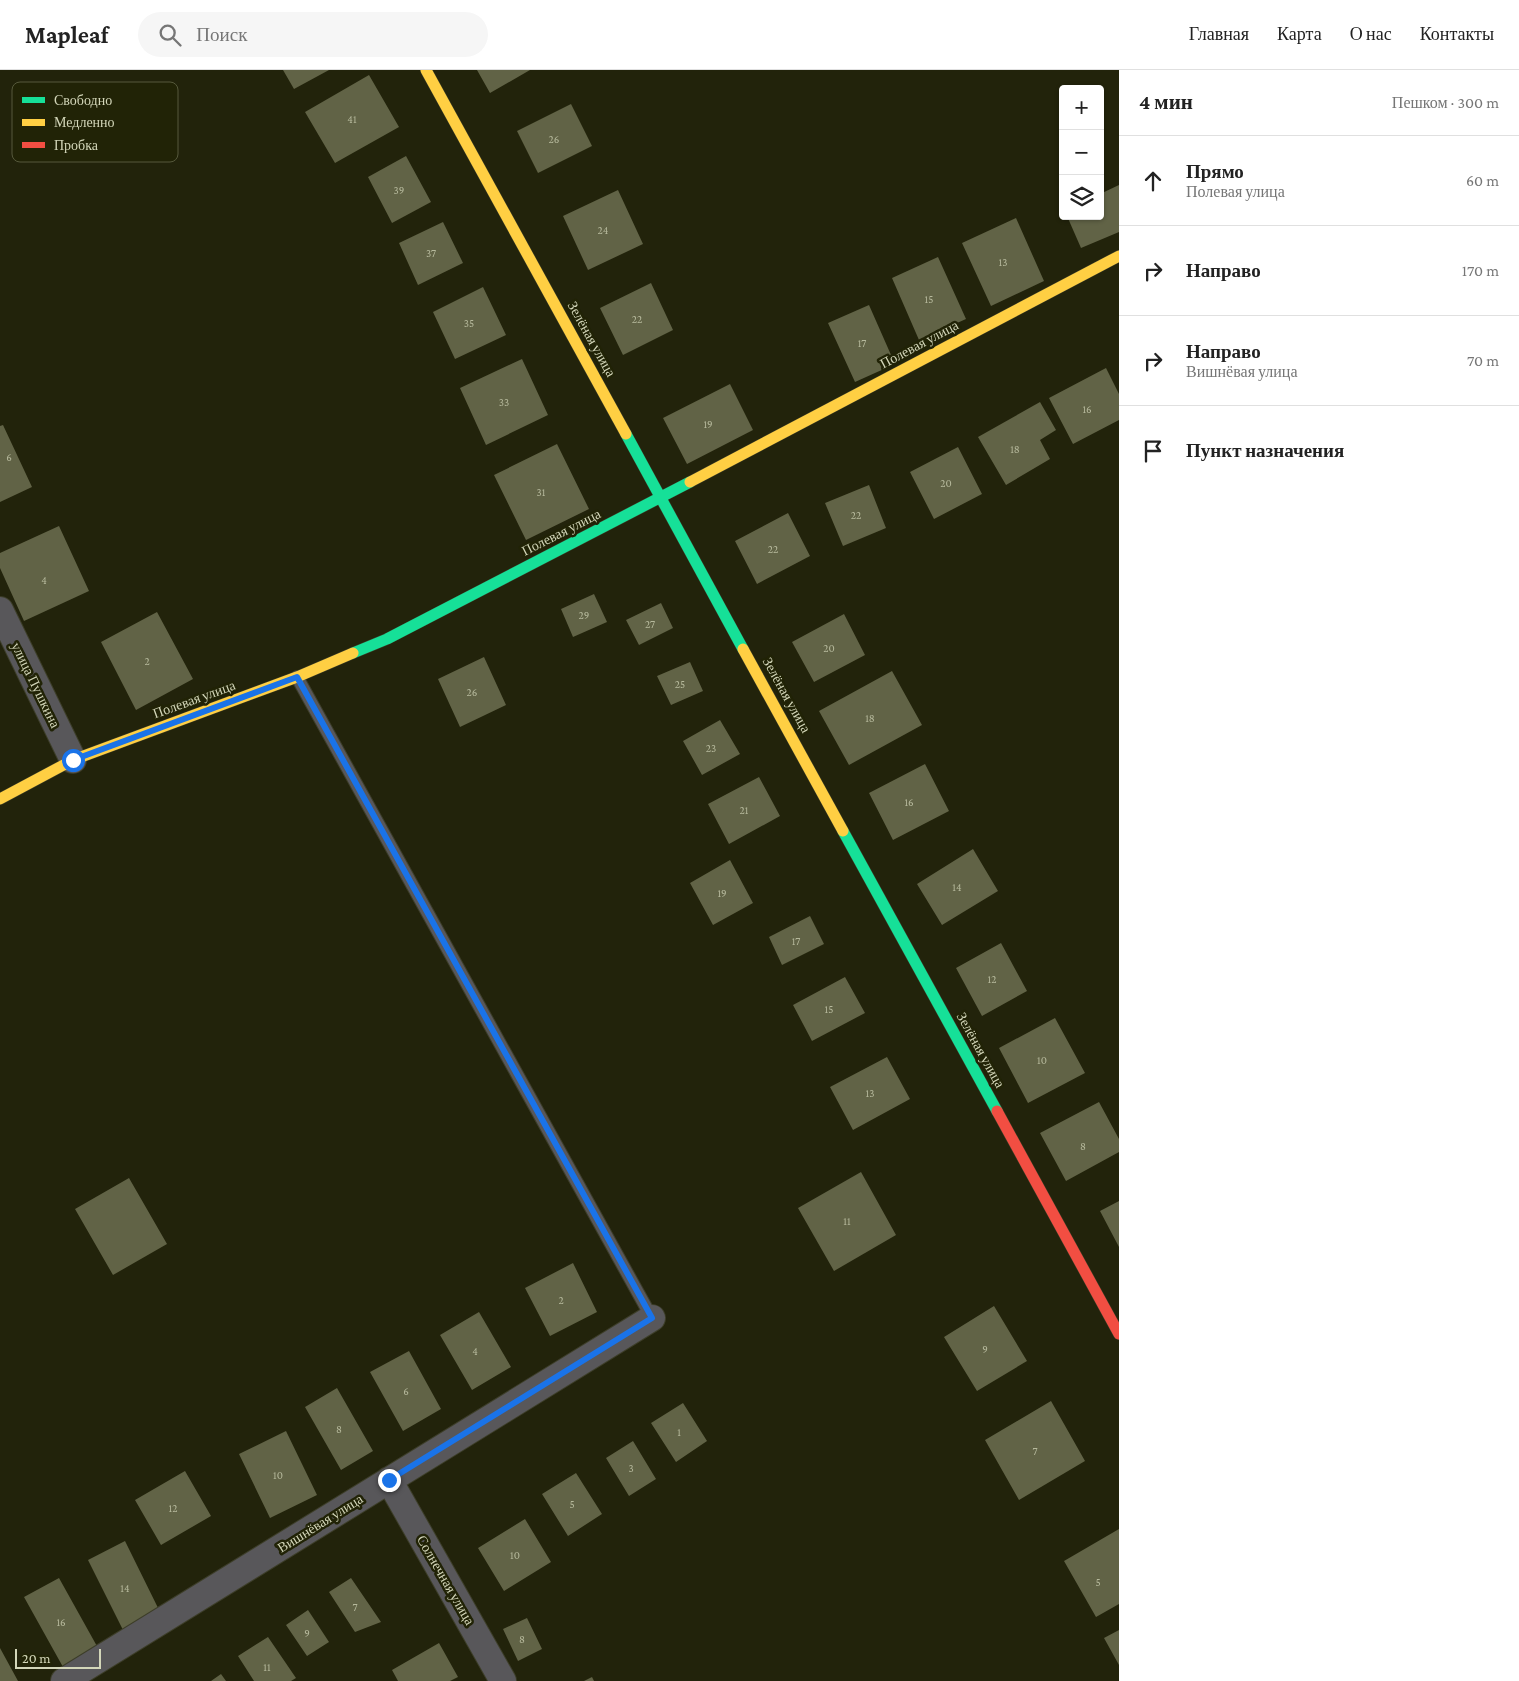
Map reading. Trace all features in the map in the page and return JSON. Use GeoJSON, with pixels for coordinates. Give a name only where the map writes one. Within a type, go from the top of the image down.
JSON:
{"type":"FeatureCollection","features":[{"type":"Feature","properties":{"kind":"street","name":"Зелёная улица"},"geometry":{"type":"LineString","coordinates":[[426,70],[662,497],[1119,1334]]}},
{"type":"Feature","properties":{"kind":"street","name":"Полевая улица"},"geometry":{"type":"LineString","coordinates":[[0,799],[73,760],[297,677],[387,639],[662,497],[1119,256]]}},
{"type":"Feature","properties":{"kind":"street","name":"улица Пушкина"},"geometry":{"type":"LineString","coordinates":[[0,610],[73,760]]}},
{"type":"Feature","properties":{"kind":"street","name":"Вишнёвая улица"},"geometry":{"type":"LineString","coordinates":[[64,1681],[652,1318]]}},
{"type":"Feature","properties":{"kind":"street","name":"Солнечная улица"},"geometry":{"type":"LineString","coordinates":[[389,1480],[503,1681]]}},
{"type":"Feature","properties":{"kind":"lane"},"geometry":{"type":"LineString","coordinates":[[297,677],[652,1318]]}},
{"type":"Feature","properties":{"kind":"building"},"geometry":{"type":"Polygon","coordinates":[[[283,70],[329,70],[294,89],[283,70]]]}},
{"type":"Feature","properties":{"kind":"building"},"geometry":{"type":"Polygon","coordinates":[[[477,70],[530,70],[490,93],[477,70]]]}},
{"type":"Feature","properties":{"kind":"building"},"geometry":{"type":"Polygon","coordinates":[[[369,75],[399,127],[335,163],[305,112],[369,75]]]}},
{"type":"Feature","properties":{"kind":"building"},"geometry":{"type":"Polygon","coordinates":[[[571,104],[592,146],[538,173],[517,131],[571,104]]]}},
{"type":"Feature","properties":{"kind":"building"},"geometry":{"type":"Polygon","coordinates":[[[406,156],[431,202],[392,223],[368,177],[406,156]]]}},
{"type":"Feature","properties":{"kind":"building"},"geometry":{"type":"Polygon","coordinates":[[[1119,185],[1119,232],[1081,248],[1069,220],[1104,220],[1104,192],[1119,185]]]}},
{"type":"Feature","properties":{"kind":"building"},"geometry":{"type":"Polygon","coordinates":[[[618,190],[643,244],[588,270],[563,216],[618,190]]]}},
{"type":"Feature","properties":{"kind":"building"},"geometry":{"type":"Polygon","coordinates":[[[1016,218],[1044,281],[991,306],[962,243],[1016,218]]]}},
{"type":"Feature","properties":{"kind":"building"},"geometry":{"type":"Polygon","coordinates":[[[443,222],[463,263],[418,285],[399,243],[443,222]]]}},
{"type":"Feature","properties":{"kind":"building"},"geometry":{"type":"Polygon","coordinates":[[[938,257],[966,319],[919,340],[892,278],[938,257]]]}},
{"type":"Feature","properties":{"kind":"building"},"geometry":{"type":"Polygon","coordinates":[[[651,283],[673,330],[623,355],[600,308],[651,283]]]}},
{"type":"Feature","properties":{"kind":"building"},"geometry":{"type":"Polygon","coordinates":[[[483,287],[506,335],[455,359],[433,312],[483,287]]]}},
{"type":"Feature","properties":{"kind":"building"},"geometry":{"type":"Polygon","coordinates":[[[869,305],[895,364],[855,382],[828,323],[869,305]]]}},
{"type":"Feature","properties":{"kind":"building"},"geometry":{"type":"Polygon","coordinates":[[[522,359],[548,415],[486,445],[460,388],[522,359]]]}},
{"type":"Feature","properties":{"kind":"building"},"geometry":{"type":"Polygon","coordinates":[[[1106,368],[1119,394],[1119,420],[1073,444],[1049,398],[1106,368]]]}},
{"type":"Feature","properties":{"kind":"building"},"geometry":{"type":"Polygon","coordinates":[[[730,384],[753,430],[687,464],[663,418],[730,384]]]}},
{"type":"Feature","properties":{"kind":"building"},"geometry":{"type":"Polygon","coordinates":[[[1040,402],[1056,430],[1040,440],[1050,459],[1006,485],[978,437],[1040,402]]]}},
{"type":"Feature","properties":{"kind":"building"},"geometry":{"type":"Polygon","coordinates":[[[3,425],[32,487],[0,502],[0,426],[3,425]]]}},
{"type":"Feature","properties":{"kind":"building"},"geometry":{"type":"Polygon","coordinates":[[[557,444],[589,509],[526,540],[494,475],[557,444]]]}},
{"type":"Feature","properties":{"kind":"building"},"geometry":{"type":"Polygon","coordinates":[[[958,447],[982,494],[934,519],[910,472],[958,447]]]}},
{"type":"Feature","properties":{"kind":"building"},"geometry":{"type":"Polygon","coordinates":[[[869,485],[886,528],[843,546],[825,503],[869,485]]]}},
{"type":"Feature","properties":{"kind":"building"},"geometry":{"type":"Polygon","coordinates":[[[788,513],[810,556],[757,584],[735,541],[788,513]]]}},
{"type":"Feature","properties":{"kind":"building"},"geometry":{"type":"Polygon","coordinates":[[[59,526],[89,591],[24,621],[0,568],[0,553],[59,526]]]}},
{"type":"Feature","properties":{"kind":"building"},"geometry":{"type":"Polygon","coordinates":[[[594,594],[607,622],[573,637],[561,609],[594,594]]]}},
{"type":"Feature","properties":{"kind":"building"},"geometry":{"type":"Polygon","coordinates":[[[661,603],[673,628],[639,645],[626,620],[661,603]]]}},
{"type":"Feature","properties":{"kind":"building"},"geometry":{"type":"Polygon","coordinates":[[[157,612],[193,679],[136,710],[101,642],[157,612]]]}},
{"type":"Feature","properties":{"kind":"building"},"geometry":{"type":"Polygon","coordinates":[[[844,614],[865,655],[814,682],[792,642],[844,614]]]}},
{"type":"Feature","properties":{"kind":"building"},"geometry":{"type":"Polygon","coordinates":[[[484,657],[506,705],[460,727],[438,679],[484,657]]]}},
{"type":"Feature","properties":{"kind":"building"},"geometry":{"type":"Polygon","coordinates":[[[690,662],[703,691],[671,705],[657,676],[690,662]]]}},
{"type":"Feature","properties":{"kind":"building"},"geometry":{"type":"Polygon","coordinates":[[[892,671],[922,725],[849,765],[819,711],[892,671]]]}},
{"type":"Feature","properties":{"kind":"building"},"geometry":{"type":"Polygon","coordinates":[[[720,720],[740,754],[702,775],[683,741],[720,720]]]}},
{"type":"Feature","properties":{"kind":"building"},"geometry":{"type":"Polygon","coordinates":[[[925,764],[949,811],[893,840],[869,793],[925,764]]]}},
{"type":"Feature","properties":{"kind":"building"},"geometry":{"type":"Polygon","coordinates":[[[759,777],[780,816],[729,844],[708,804],[759,777]]]}},
{"type":"Feature","properties":{"kind":"building"},"geometry":{"type":"Polygon","coordinates":[[[973,849],[998,891],[942,925],[917,884],[973,849]]]}},
{"type":"Feature","properties":{"kind":"building"},"geometry":{"type":"Polygon","coordinates":[[[730,860],[753,903],[713,925],[690,883],[730,860]]]}},
{"type":"Feature","properties":{"kind":"building"},"geometry":{"type":"Polygon","coordinates":[[[810,916],[824,944],[782,965],[769,937],[810,916]]]}},
{"type":"Feature","properties":{"kind":"building"},"geometry":{"type":"Polygon","coordinates":[[[1001,943],[1027,991],[982,1016],[956,968],[1001,943]]]}},
{"type":"Feature","properties":{"kind":"building"},"geometry":{"type":"Polygon","coordinates":[[[845,977],[865,1013],[812,1041],[793,1005],[845,977]]]}},
{"type":"Feature","properties":{"kind":"building"},"geometry":{"type":"Polygon","coordinates":[[[1055,1018],[1085,1073],[1028,1103],[999,1048],[1055,1018]]]}},
{"type":"Feature","properties":{"kind":"building"},"geometry":{"type":"Polygon","coordinates":[[[887,1057],[910,1099],[853,1130],[830,1087],[887,1057]]]}},
{"type":"Feature","properties":{"kind":"building"},"geometry":{"type":"Polygon","coordinates":[[[1099,1102],[1119,1139],[1119,1152],[1066,1181],[1040,1133],[1099,1102]]]}},
{"type":"Feature","properties":{"kind":"building"},"geometry":{"type":"Polygon","coordinates":[[[861,1172],[896,1235],[834,1271],[798,1208],[861,1172]]]}},
{"type":"Feature","properties":{"kind":"building"},"geometry":{"type":"Polygon","coordinates":[[[129,1178],[167,1244],[113,1275],[75,1209],[129,1178]]]}},
{"type":"Feature","properties":{"kind":"building"},"geometry":{"type":"Polygon","coordinates":[[[1119,1201],[1119,1247],[1100,1211],[1119,1201]]]}},
{"type":"Feature","properties":{"kind":"building"},"geometry":{"type":"Polygon","coordinates":[[[573,1263],[597,1312],[550,1336],[525,1288],[573,1263]]]}},
{"type":"Feature","properties":{"kind":"building"},"geometry":{"type":"Polygon","coordinates":[[[994,1306],[1027,1361],[977,1391],[944,1337],[994,1306]]]}},
{"type":"Feature","properties":{"kind":"building"},"geometry":{"type":"Polygon","coordinates":[[[479,1312],[511,1367],[472,1390],[440,1335],[479,1312]]]}},
{"type":"Feature","properties":{"kind":"building"},"geometry":{"type":"Polygon","coordinates":[[[409,1351],[441,1409],[403,1431],[370,1372],[409,1351]]]}},
{"type":"Feature","properties":{"kind":"building"},"geometry":{"type":"Polygon","coordinates":[[[337,1388],[373,1451],[341,1470],[305,1407],[337,1388]]]}},
{"type":"Feature","properties":{"kind":"building"},"geometry":{"type":"Polygon","coordinates":[[[1051,1401],[1085,1461],[1019,1500],[985,1440],[1051,1401]]]}},
{"type":"Feature","properties":{"kind":"building"},"geometry":{"type":"Polygon","coordinates":[[[683,1403],[707,1441],[676,1462],[651,1423],[683,1403]]]}},
{"type":"Feature","properties":{"kind":"building"},"geometry":{"type":"Polygon","coordinates":[[[286,1431],[317,1495],[270,1518],[239,1454],[286,1431]]]}},
{"type":"Feature","properties":{"kind":"building"},"geometry":{"type":"Polygon","coordinates":[[[633,1441],[656,1479],[629,1496],[606,1458],[633,1441]]]}},
{"type":"Feature","properties":{"kind":"building"},"geometry":{"type":"Polygon","coordinates":[[[185,1471],[211,1516],[161,1545],[135,1500],[185,1471]]]}},
{"type":"Feature","properties":{"kind":"building"},"geometry":{"type":"Polygon","coordinates":[[[576,1473],[602,1514],[568,1536],[542,1494],[576,1473]]]}},
{"type":"Feature","properties":{"kind":"building"},"geometry":{"type":"Polygon","coordinates":[[[525,1519],[551,1562],[504,1591],[478,1548],[525,1519]]]}},
{"type":"Feature","properties":{"kind":"building"},"geometry":{"type":"Polygon","coordinates":[[[1119,1529],[1119,1604],[1096,1617],[1064,1561],[1119,1529]]]}},
{"type":"Feature","properties":{"kind":"building"},"geometry":{"type":"Polygon","coordinates":[[[125,1541],[162,1616],[125,1634],[88,1560],[125,1541]]]}},
{"type":"Feature","properties":{"kind":"building"},"geometry":{"type":"Polygon","coordinates":[[[59,1578],[98,1648],[63,1667],[24,1597],[59,1578]]]}},
{"type":"Feature","properties":{"kind":"building"},"geometry":{"type":"Polygon","coordinates":[[[351,1578],[381,1622],[355,1632],[329,1592],[351,1578]]]}},
{"type":"Feature","properties":{"kind":"building"},"geometry":{"type":"Polygon","coordinates":[[[308,1610],[329,1642],[307,1656],[286,1625],[308,1610]]]}},
{"type":"Feature","properties":{"kind":"building"},"geometry":{"type":"Polygon","coordinates":[[[527,1618],[542,1649],[518,1661],[503,1629],[527,1618]]]}},
{"type":"Feature","properties":{"kind":"building"},"geometry":{"type":"Polygon","coordinates":[[[1119,1630],[1119,1665],[1104,1638],[1119,1630]]]}},
{"type":"Feature","properties":{"kind":"building"},"geometry":{"type":"Polygon","coordinates":[[[268,1637],[296,1678],[291,1681],[254,1681],[238,1656],[268,1637]]]}},
{"type":"Feature","properties":{"kind":"building"},"geometry":{"type":"Polygon","coordinates":[[[439,1643],[458,1677],[450,1681],[398,1681],[392,1670],[439,1643]]]}},
{"type":"Feature","properties":{"kind":"building"},"geometry":{"type":"Polygon","coordinates":[[[0,1648],[18,1681],[0,1681],[0,1648]]]}},
{"type":"Feature","properties":{"kind":"building"},"geometry":{"type":"Polygon","coordinates":[[[221,1674],[226,1681],[211,1681],[221,1674]]]}},
{"type":"Feature","properties":{"kind":"building"},"geometry":{"type":"Polygon","coordinates":[[[592,1677],[594,1681],[584,1681],[592,1677]]]}},
{"type":"Feature","properties":{"kind":"traffic: fast"},"geometry":{"type":"LineString","coordinates":[[626,434],[743,649]]}},
{"type":"Feature","properties":{"kind":"traffic: fast"},"geometry":{"type":"LineString","coordinates":[[353,653],[387,639],[690,482]]}},
{"type":"Feature","properties":{"kind":"traffic: fast"},"geometry":{"type":"LineString","coordinates":[[843,831],[997,1111]]}},
{"type":"Feature","properties":{"kind":"traffic: slow"},"geometry":{"type":"LineString","coordinates":[[426,70],[626,434]]}},
{"type":"Feature","properties":{"kind":"traffic: slow"},"geometry":{"type":"LineString","coordinates":[[690,482],[1119,256]]}},
{"type":"Feature","properties":{"kind":"traffic: slow"},"geometry":{"type":"LineString","coordinates":[[743,649],[843,831]]}},
{"type":"Feature","properties":{"kind":"traffic: slow"},"geometry":{"type":"LineString","coordinates":[[0,799],[73,760],[297,677],[353,653]]}},
{"type":"Feature","properties":{"kind":"traffic: jam"},"geometry":{"type":"LineString","coordinates":[[997,1111],[1119,1334]]}},
{"type":"Feature","properties":{"kind":"route"},"geometry":{"type":"LineString","coordinates":[[73,760],[297,677],[652,1318],[389,1480]]}}]}
